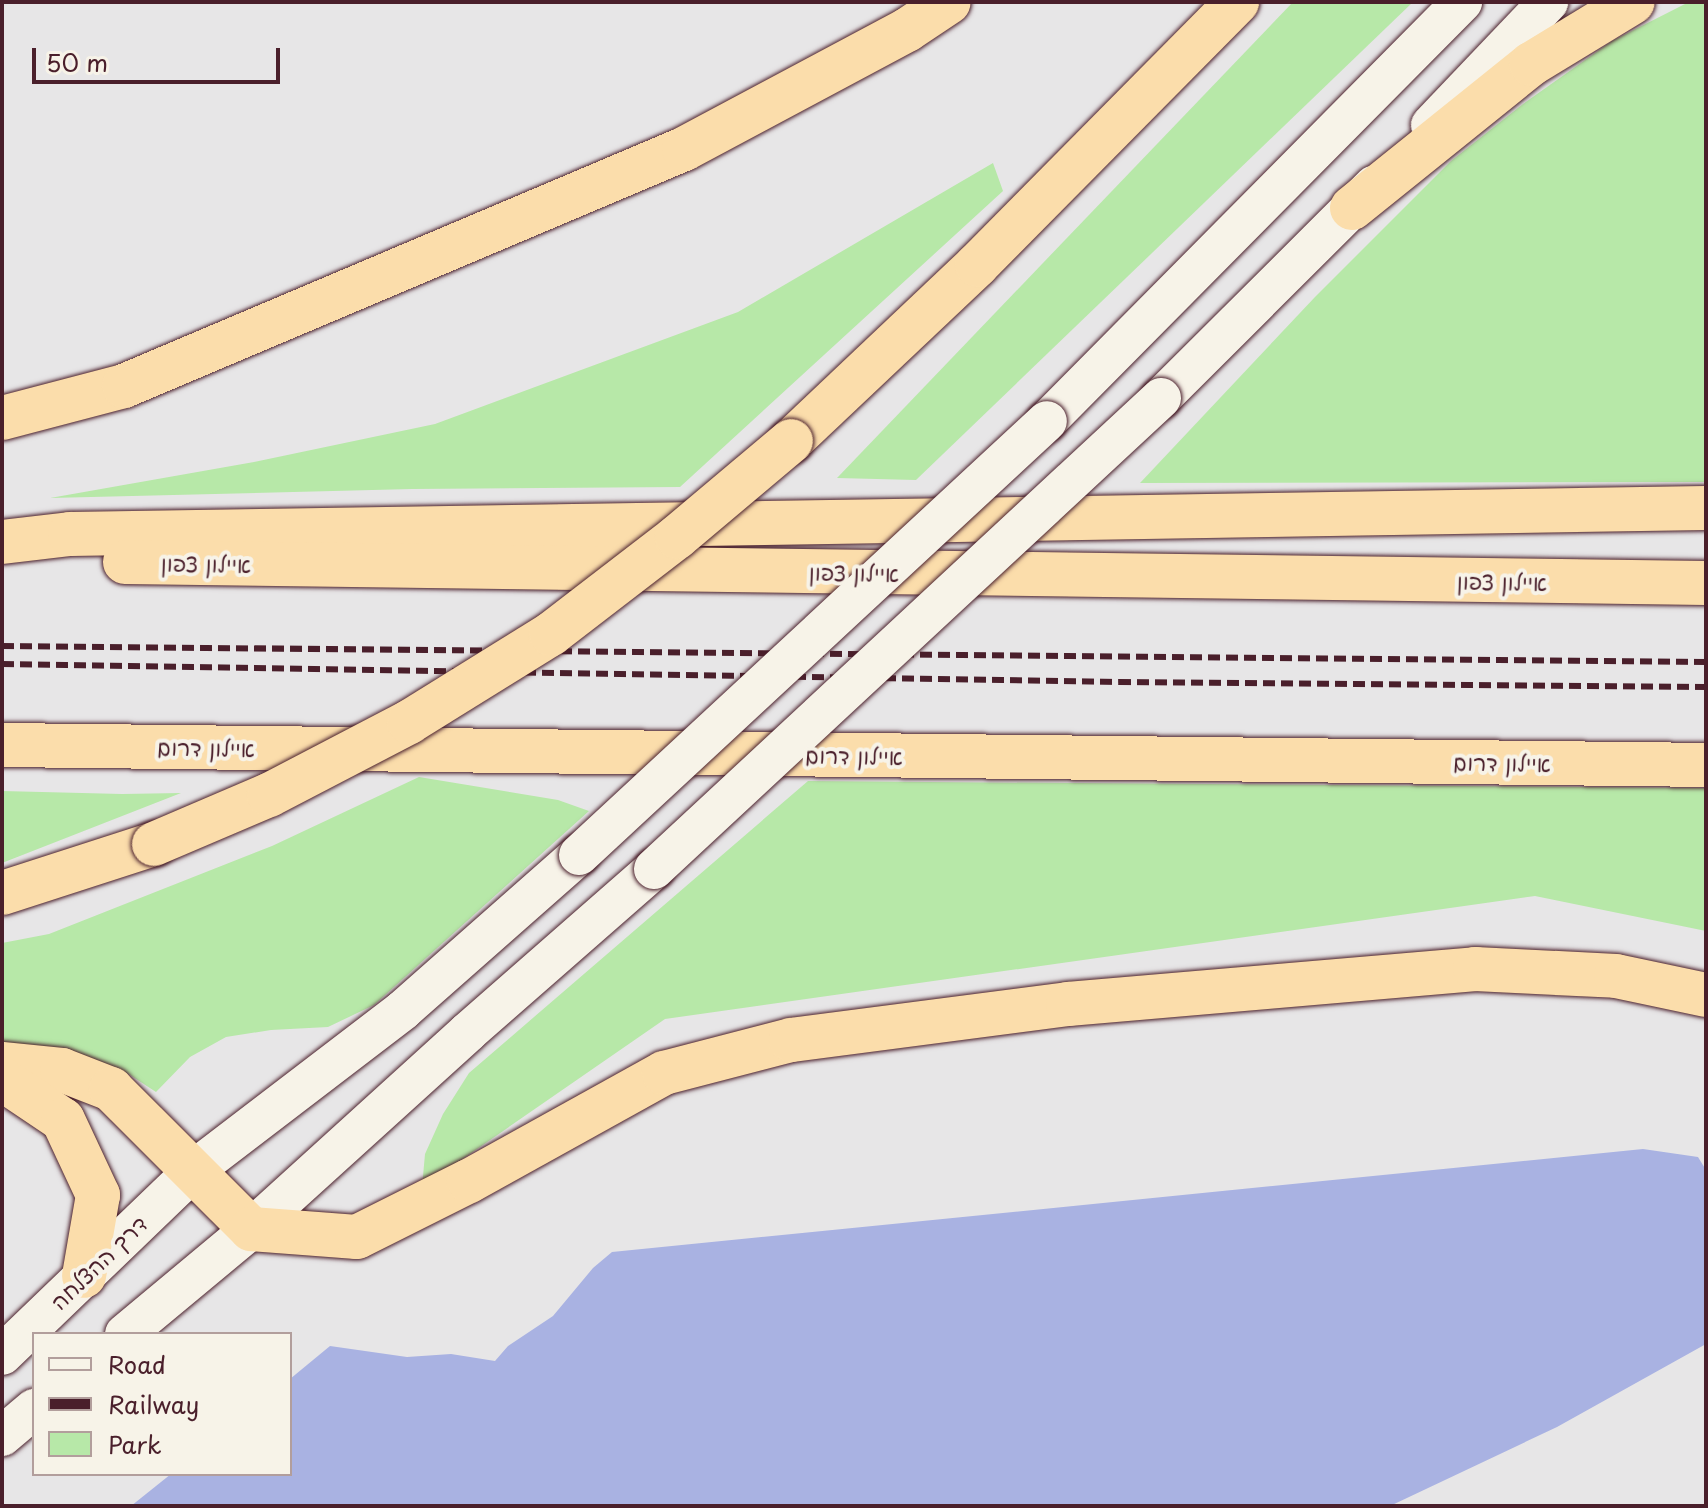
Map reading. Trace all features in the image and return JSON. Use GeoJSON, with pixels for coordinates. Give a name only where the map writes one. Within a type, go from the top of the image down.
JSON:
{"type":"FeatureCollection","features":[{"type":"Feature","properties":{"kind":"highway"},"geometry":{"type":"LineString","coordinates":[[2,418],[124,386],[684,149],[907,30],[949,2]]}},
{"type":"Feature","properties":{"kind":"highway"},"geometry":{"type":"LineString","coordinates":[[2,893],[154,844],[269,795],[409,722],[551,634],[677,537],[791,441],[977,265],[1237,2]]}},
{"type":"Feature","properties":{"kind":"highway"},"geometry":{"type":"LineString","coordinates":[[1352,208],[1531,64],[1633,2]]}},
{"type":"Feature","properties":{"kind":"highway"},"geometry":{"type":"LineString","coordinates":[[2,542],[86,533],[1706,508]]}},
{"type":"Feature","properties":{"kind":"highway","name":"איילון צפון"},"geometry":{"type":"LineString","coordinates":[[2,560],[1706,583]]}},
{"type":"Feature","properties":{"kind":"highway","name":"איילון דרום"},"geometry":{"type":"LineString","coordinates":[[2,745],[1706,765]]}},
{"type":"Feature","properties":{"kind":"highway"},"geometry":{"type":"LineString","coordinates":[[2,1064],[62,1070],[111,1089],[251,1229],[357,1237],[469,1181],[664,1073],[791,1040],[1068,1004],[1475,969],[1616,976],[1706,995]]}},
{"type":"Feature","properties":{"kind":"highway"},"geometry":{"type":"LineString","coordinates":[[2,1079],[63,1120],[98,1195],[84,1276]]}},
{"type":"Feature","properties":{"kind":"street","name":"דרך ההצלחה"},"geometry":{"type":"LineString","coordinates":[[2,1355],[194,1170],[403,1010],[579,855],[1047,421],[1462,2]]}},
{"type":"Feature","properties":{"kind":"street"},"geometry":{"type":"LineString","coordinates":[[127,1332],[251,1229],[654,869],[1161,398],[1352,208],[1548,2]]}},
{"type":"Feature","properties":{"kind":"street"},"geometry":{"type":"LineString","coordinates":[[2,1436],[32,1411]]}},
{"type":"Feature","properties":{"kind":"green space"},"geometry":{"type":"Polygon","coordinates":[[[1293,2],[1413,2],[916,480],[837,478],[1293,2]]]}},
{"type":"Feature","properties":{"kind":"green space"},"geometry":{"type":"Polygon","coordinates":[[[1706,2],[1706,482],[1140,483],[1315,297],[1451,161],[1523,104],[1612,41],[1685,4],[1706,2]]]}},
{"type":"Feature","properties":{"kind":"green space"},"geometry":{"type":"Polygon","coordinates":[[[993,163],[1003,191],[680,487],[412,489],[50,498],[254,462],[435,424],[738,312],[993,163]]]}},
{"type":"Feature","properties":{"kind":"green space"},"geometry":{"type":"Polygon","coordinates":[[[419,777],[558,800],[589,811],[374,1005],[328,1027],[271,1030],[226,1037],[190,1057],[156,1092],[127,1073],[88,1058],[33,1045],[2,1044],[2,943],[49,934],[272,846],[419,777]]]}},
{"type":"Feature","properties":{"kind":"green space"},"geometry":{"type":"Polygon","coordinates":[[[808,781],[1706,788],[1706,931],[1535,896],[665,1019],[422,1187],[425,1154],[443,1114],[469,1073],[808,781]]]}},
{"type":"Feature","properties":{"kind":"green space"},"geometry":{"type":"Polygon","coordinates":[[[2,791],[122,794],[181,793],[2,863],[2,791]]]}},
{"type":"Feature","properties":{"kind":"building"},"geometry":{"type":"Polygon","coordinates":[[[1643,1149],[1698,1157],[1706,1170],[1706,1344],[1557,1427],[1390,1506],[131,1506],[168,1476],[292,1476],[292,1377],[330,1346],[407,1357],[451,1354],[495,1361],[508,1346],[553,1316],[593,1268],[612,1252],[1643,1149]]]}},
{"type":"Feature","properties":{"kind":"railway"},"geometry":{"type":"LineString","coordinates":[[2,646],[1706,662]]}},
{"type":"Feature","properties":{"kind":"railway"},"geometry":{"type":"LineString","coordinates":[[2,664],[1119,682],[1706,687]]}}]}
